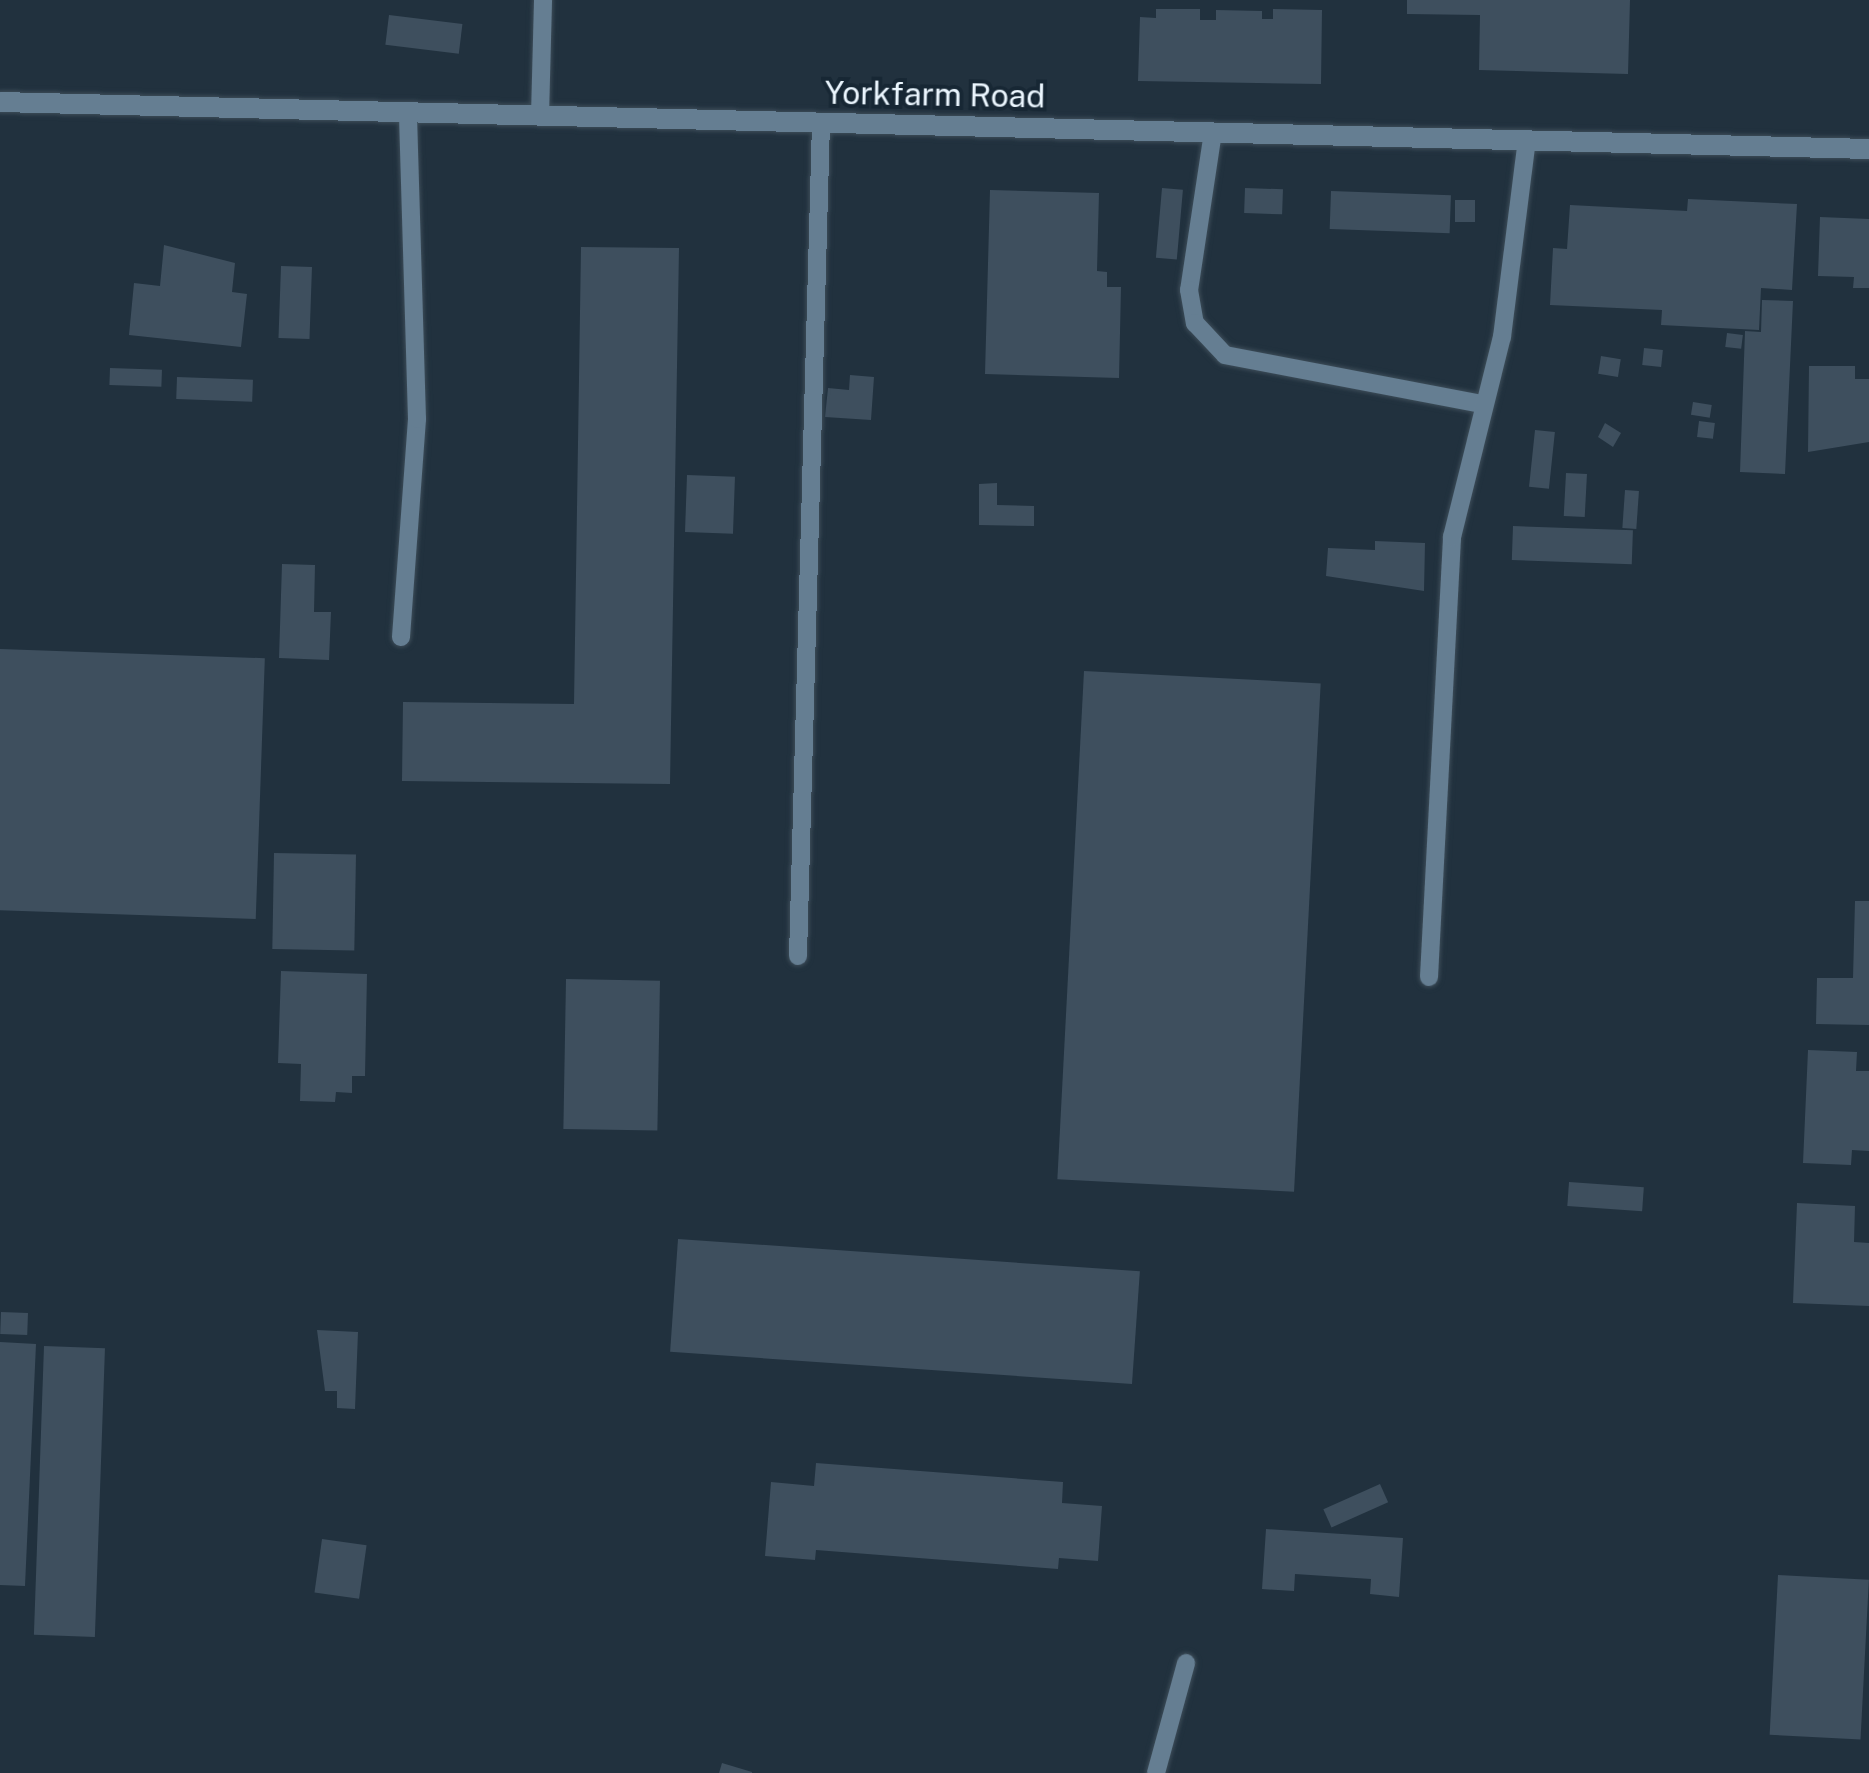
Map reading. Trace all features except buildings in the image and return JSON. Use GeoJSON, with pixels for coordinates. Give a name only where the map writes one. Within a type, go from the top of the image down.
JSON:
{"type":"FeatureCollection","features":[{"type":"Feature","properties":{"kind":"street","name":"Yorkfarm Road"},"geometry":{"type":"LineString","coordinates":[[0,102],[1869,148]]}},
{"type":"Feature","properties":{"kind":"lane"},"geometry":{"type":"LineString","coordinates":[[540,116],[542,0]]}},
{"type":"Feature","properties":{"kind":"lane"},"geometry":{"type":"LineString","coordinates":[[401,637],[417,419],[408,112]]}},
{"type":"Feature","properties":{"kind":"lane"},"geometry":{"type":"LineString","coordinates":[[798,956],[821,122]]}},
{"type":"Feature","properties":{"kind":"lane"},"geometry":{"type":"LineString","coordinates":[[1212,132],[1190,290],[1195,323],[1224,355],[1481,404]]}},
{"type":"Feature","properties":{"kind":"lane"},"geometry":{"type":"LineString","coordinates":[[1429,977],[1452,537],[1481,404],[1502,337],[1527,140]]}},
{"type":"Feature","properties":{"kind":"lane"},"geometry":{"type":"LineString","coordinates":[[1156,1773],[1186,1664]]}}]}
